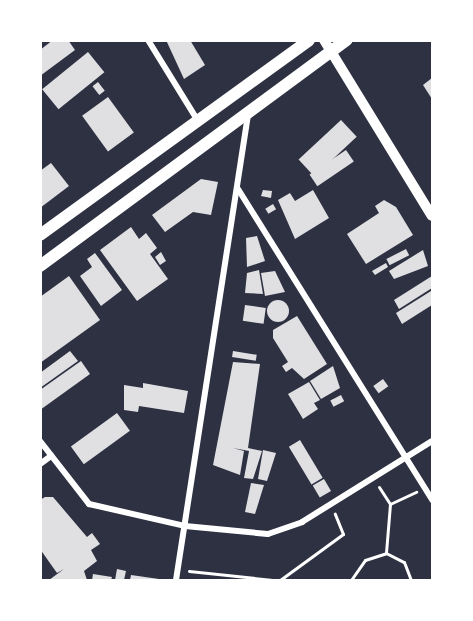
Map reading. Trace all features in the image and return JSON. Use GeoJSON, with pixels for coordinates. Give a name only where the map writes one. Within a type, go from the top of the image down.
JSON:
{"type":"FeatureCollection","features":[{"type":"Feature","properties":{"kind":"main road"},"geometry":{"type":"LineString","coordinates":[[40,235],[309,40]]}},
{"type":"Feature","properties":{"kind":"main road"},"geometry":{"type":"LineString","coordinates":[[40,266],[347,40]]}},
{"type":"Feature","properties":{"kind":"street"},"geometry":{"type":"LineString","coordinates":[[148,40],[198,121]]}},
{"type":"Feature","properties":{"kind":"street"},"geometry":{"type":"LineString","coordinates":[[324,40],[432,216]]}},
{"type":"Feature","properties":{"kind":"street"},"geometry":{"type":"LineString","coordinates":[[176,580],[248,113]]}},
{"type":"Feature","properties":{"kind":"street"},"geometry":{"type":"LineString","coordinates":[[237,188],[432,500]]}},
{"type":"Feature","properties":{"kind":"street"},"geometry":{"type":"LineString","coordinates":[[40,441],[89,504],[185,526],[279,532],[331,504],[432,441]]}},
{"type":"Feature","properties":{"kind":"street"},"geometry":{"type":"LineString","coordinates":[[40,464],[51,456]]}},
{"type":"Feature","properties":{"kind":"path"},"geometry":{"type":"LineString","coordinates":[[374,477],[390,504],[386,553]]}},
{"type":"Feature","properties":{"kind":"path"},"geometry":{"type":"LineString","coordinates":[[390,504],[424,487]]}},
{"type":"Feature","properties":{"kind":"path"},"geometry":{"type":"LineString","coordinates":[[280,580],[343,534],[331,504]]}},
{"type":"Feature","properties":{"kind":"path"},"geometry":{"type":"LineString","coordinates":[[351,580],[365,560],[386,553],[404,562],[411,580]]}},
{"type":"Feature","properties":{"kind":"path"},"geometry":{"type":"LineString","coordinates":[[178,570],[273,580]]}},
{"type":"Feature","properties":{"kind":"building"},"geometry":{"type":"Polygon","coordinates":[[[53,40],[68,40],[75,50],[40,76],[40,50],[53,40]]]}},
{"type":"Feature","properties":{"kind":"building"},"geometry":{"type":"Polygon","coordinates":[[[166,40],[190,40],[205,65],[184,79],[166,40]]]}},
{"type":"Feature","properties":{"kind":"building"},"geometry":{"type":"Polygon","coordinates":[[[88,52],[104,72],[59,109],[42,89],[88,52]]]}},
{"type":"Feature","properties":{"kind":"building"},"geometry":{"type":"Polygon","coordinates":[[[432,78],[432,99],[423,85],[432,78]]]}},
{"type":"Feature","properties":{"kind":"building"},"geometry":{"type":"Polygon","coordinates":[[[98,82],[105,91],[99,95],[92,86],[98,82]]]}},
{"type":"Feature","properties":{"kind":"building"},"geometry":{"type":"Polygon","coordinates":[[[108,97],[134,133],[108,151],[82,116],[108,97]]]}},
{"type":"Feature","properties":{"kind":"building"},"geometry":{"type":"Polygon","coordinates":[[[341,120],[357,137],[314,176],[299,160],[341,120]]]}},
{"type":"Feature","properties":{"kind":"building"},"geometry":{"type":"Polygon","coordinates":[[[346,150],[354,162],[317,186],[310,175],[346,150]]]}},
{"type":"Feature","properties":{"kind":"building"},"geometry":{"type":"Polygon","coordinates":[[[51,163],[69,186],[40,208],[40,171],[51,163]]]}},
{"type":"Feature","properties":{"kind":"building"},"geometry":{"type":"Polygon","coordinates":[[[201,179],[218,182],[211,215],[193,212],[165,232],[152,215],[201,179]]]}},
{"type":"Feature","properties":{"kind":"building"},"geometry":{"type":"Polygon","coordinates":[[[263,190],[272,191],[271,198],[261,196],[263,190]]]}},
{"type":"Feature","properties":{"kind":"building"},"geometry":{"type":"Polygon","coordinates":[[[313,190],[329,218],[295,239],[278,200],[290,193],[295,201],[313,190]]]}},
{"type":"Feature","properties":{"kind":"building"},"geometry":{"type":"Polygon","coordinates":[[[384,200],[396,207],[413,235],[366,264],[347,234],[379,213],[375,206],[384,200]]]}},
{"type":"Feature","properties":{"kind":"building"},"geometry":{"type":"Polygon","coordinates":[[[273,204],[276,209],[268,214],[265,209],[273,204]]]}},
{"type":"Feature","properties":{"kind":"building"},"geometry":{"type":"Polygon","coordinates":[[[131,227],[139,239],[146,233],[157,248],[150,254],[168,279],[137,301],[100,250],[131,227]]]}},
{"type":"Feature","properties":{"kind":"building"},"geometry":{"type":"Polygon","coordinates":[[[257,236],[265,261],[247,267],[246,238],[257,236]]]}},
{"type":"Feature","properties":{"kind":"building"},"geometry":{"type":"Polygon","coordinates":[[[406,249],[409,255],[390,265],[386,259],[406,249]]]}},
{"type":"Feature","properties":{"kind":"building"},"geometry":{"type":"Polygon","coordinates":[[[423,250],[428,266],[394,279],[389,271],[423,250]]]}},
{"type":"Feature","properties":{"kind":"building"},"geometry":{"type":"Polygon","coordinates":[[[161,252],[166,261],[160,265],[155,257],[161,252]]]}},
{"type":"Feature","properties":{"kind":"building"},"geometry":{"type":"Polygon","coordinates":[[[95,253],[122,290],[101,306],[80,276],[92,267],[87,259],[95,253]]]}},
{"type":"Feature","properties":{"kind":"building"},"geometry":{"type":"Polygon","coordinates":[[[386,263],[388,267],[375,275],[372,271],[386,263]]]}},
{"type":"Feature","properties":{"kind":"building"},"geometry":{"type":"Polygon","coordinates":[[[259,270],[263,294],[245,293],[247,273],[259,270]]]}},
{"type":"Feature","properties":{"kind":"building"},"geometry":{"type":"Polygon","coordinates":[[[275,271],[285,292],[265,296],[261,273],[275,271]]]}},
{"type":"Feature","properties":{"kind":"building"},"geometry":{"type":"Polygon","coordinates":[[[69,276],[100,320],[40,363],[40,297],[69,276]]]}},
{"type":"Feature","properties":{"kind":"building"},"geometry":{"type":"Polygon","coordinates":[[[432,276],[432,288],[399,309],[394,300],[432,276]]]}},
{"type":"Feature","properties":{"kind":"building"},"geometry":{"type":"Polygon","coordinates":[[[431,291],[432,305],[402,324],[396,313],[431,291]]]}},
{"type":"Feature","properties":{"kind":"building"},"geometry":{"type":"Polygon","coordinates":[[[278,300],[286,303],[289,311],[286,319],[278,322],[270,319],[267,311],[270,303],[278,300]]]}},
{"type":"Feature","properties":{"kind":"building"},"geometry":{"type":"Polygon","coordinates":[[[245,305],[266,308],[264,324],[243,321],[245,305]]]}},
{"type":"Feature","properties":{"kind":"building"},"geometry":{"type":"Polygon","coordinates":[[[297,316],[327,364],[304,379],[292,368],[286,372],[282,366],[288,362],[273,338],[273,330],[297,316]]]}},
{"type":"Feature","properties":{"kind":"building"},"geometry":{"type":"Polygon","coordinates":[[[70,351],[78,361],[40,388],[40,373],[70,351]]]}},
{"type":"Feature","properties":{"kind":"building"},"geometry":{"type":"Polygon","coordinates":[[[233,351],[257,355],[256,361],[232,357],[233,351]]]}},
{"type":"Feature","properties":{"kind":"building"},"geometry":{"type":"Polygon","coordinates":[[[81,361],[90,374],[40,410],[40,390],[81,361]]]}},
{"type":"Feature","properties":{"kind":"building"},"geometry":{"type":"Polygon","coordinates":[[[233,362],[260,364],[248,448],[262,451],[253,479],[244,478],[249,451],[233,448],[244,451],[240,475],[213,465],[233,362]]]}},
{"type":"Feature","properties":{"kind":"building"},"geometry":{"type":"Polygon","coordinates":[[[333,366],[340,388],[321,399],[310,381],[333,366]]]}},
{"type":"Feature","properties":{"kind":"building"},"geometry":{"type":"Polygon","coordinates":[[[383,379],[388,386],[379,393],[373,386],[383,379]]]}},
{"type":"Feature","properties":{"kind":"building"},"geometry":{"type":"Polygon","coordinates":[[[309,382],[320,400],[314,403],[318,409],[303,419],[288,394],[309,382]]]}},
{"type":"Feature","properties":{"kind":"building"},"geometry":{"type":"Polygon","coordinates":[[[143,383],[188,391],[184,413],[139,406],[138,412],[124,410],[124,385],[143,388],[143,383]]]}},
{"type":"Feature","properties":{"kind":"building"},"geometry":{"type":"Polygon","coordinates":[[[341,395],[344,401],[333,407],[330,400],[341,395]]]}},
{"type":"Feature","properties":{"kind":"building"},"geometry":{"type":"Polygon","coordinates":[[[117,413],[130,431],[84,464],[71,447],[117,413]]]}},
{"type":"Feature","properties":{"kind":"building"},"geometry":{"type":"Polygon","coordinates":[[[300,440],[323,478],[312,484],[289,447],[300,440]]]}},
{"type":"Feature","properties":{"kind":"building"},"geometry":{"type":"Polygon","coordinates":[[[263,450],[276,453],[267,481],[258,479],[263,450]]]}},
{"type":"Feature","properties":{"kind":"building"},"geometry":{"type":"Polygon","coordinates":[[[324,479],[331,491],[320,498],[313,485],[324,479]]]}},
{"type":"Feature","properties":{"kind":"building"},"geometry":{"type":"Polygon","coordinates":[[[251,483],[264,485],[255,514],[245,512],[251,483]]]}},
{"type":"Feature","properties":{"kind":"building"},"geometry":{"type":"Polygon","coordinates":[[[53,497],[87,537],[92,533],[100,544],[91,550],[97,561],[84,571],[87,580],[49,580],[64,569],[57,573],[40,549],[40,500],[53,497]]]}},
{"type":"Feature","properties":{"kind":"building"},"geometry":{"type":"Polygon","coordinates":[[[117,569],[126,571],[124,580],[115,580],[117,569]]]}},
{"type":"Feature","properties":{"kind":"building"},"geometry":{"type":"Polygon","coordinates":[[[93,574],[112,577],[111,580],[92,580],[93,574]]]}},
{"type":"Feature","properties":{"kind":"building"},"geometry":{"type":"Polygon","coordinates":[[[131,575],[159,579],[159,580],[130,580],[131,575]]]}}]}
